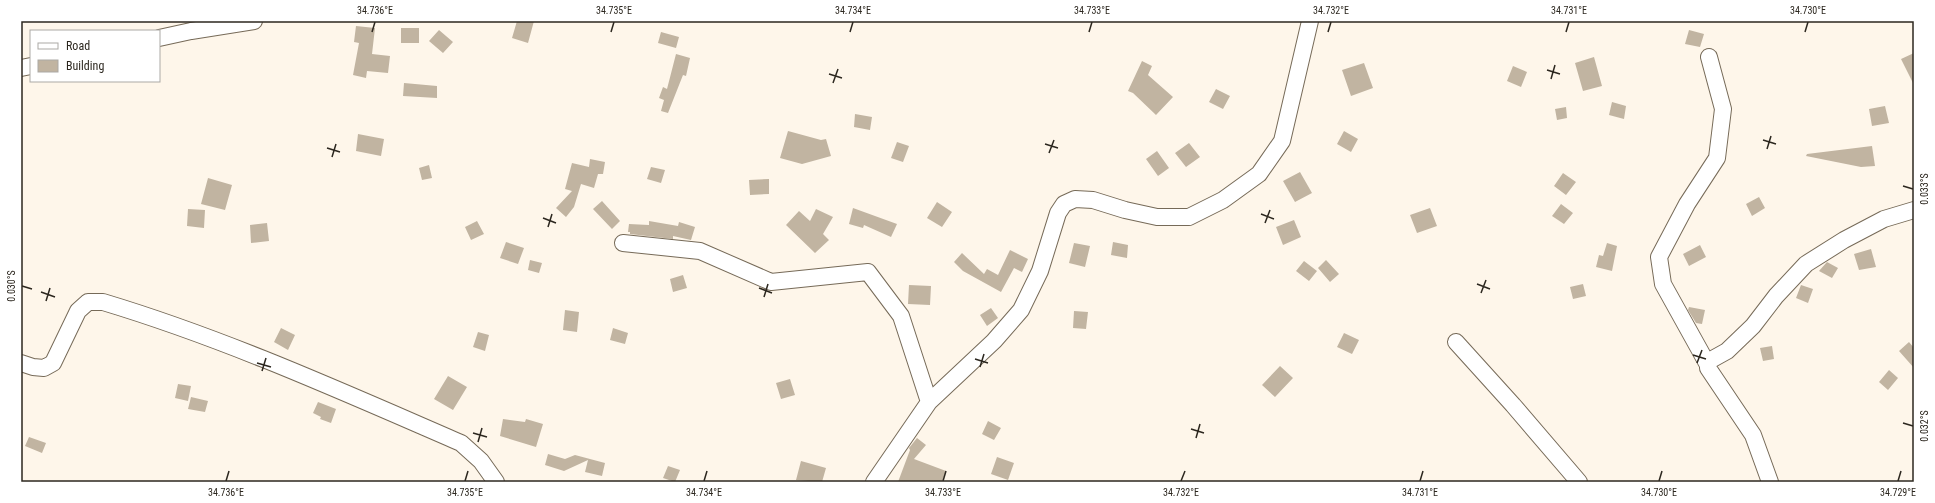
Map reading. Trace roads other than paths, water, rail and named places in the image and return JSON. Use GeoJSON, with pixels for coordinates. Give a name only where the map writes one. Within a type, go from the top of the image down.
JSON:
{"type":"FeatureCollection","features":[{"type":"Feature","properties":{"kind":"street"},"geometry":{"type":"LineString","coordinates":[[160,38],[191,31],[254,21]]}},
{"type":"Feature","properties":{"kind":"street"},"geometry":{"type":"LineString","coordinates":[[874,482],[929,402],[994,341],[1021,310],[1040,271],[1058,214],[1064,204],[1075,199],[1093,200],[1125,210],[1157,217],[1189,217],[1223,200],[1259,174],[1282,141],[1310,21]]}},
{"type":"Feature","properties":{"kind":"street"},"geometry":{"type":"LineString","coordinates":[[1709,57],[1723,109],[1717,158],[1687,204],[1659,257],[1663,284],[1708,365],[1708,368],[1753,435],[1770,482]]}},
{"type":"Feature","properties":{"kind":"street"},"geometry":{"type":"LineString","coordinates":[[1708,365],[1712,359],[1727,351],[1753,326],[1776,296],[1806,264],[1844,240],[1877,223],[1914,210]]}},
{"type":"Feature","properties":{"kind":"street"},"geometry":{"type":"LineString","coordinates":[[623,243],[700,251],[771,282],[868,272],[901,316],[929,402]]}},
{"type":"Feature","properties":{"kind":"street"},"geometry":{"type":"LineString","coordinates":[[21,364],[44,368],[53,363],[78,311],[88,302],[103,302],[206,337],[294,370],[461,443],[481,461],[496,482]]}},
{"type":"Feature","properties":{"kind":"street"},"geometry":{"type":"LineString","coordinates":[[1456,342],[1513,405],[1579,482]]}}]}
